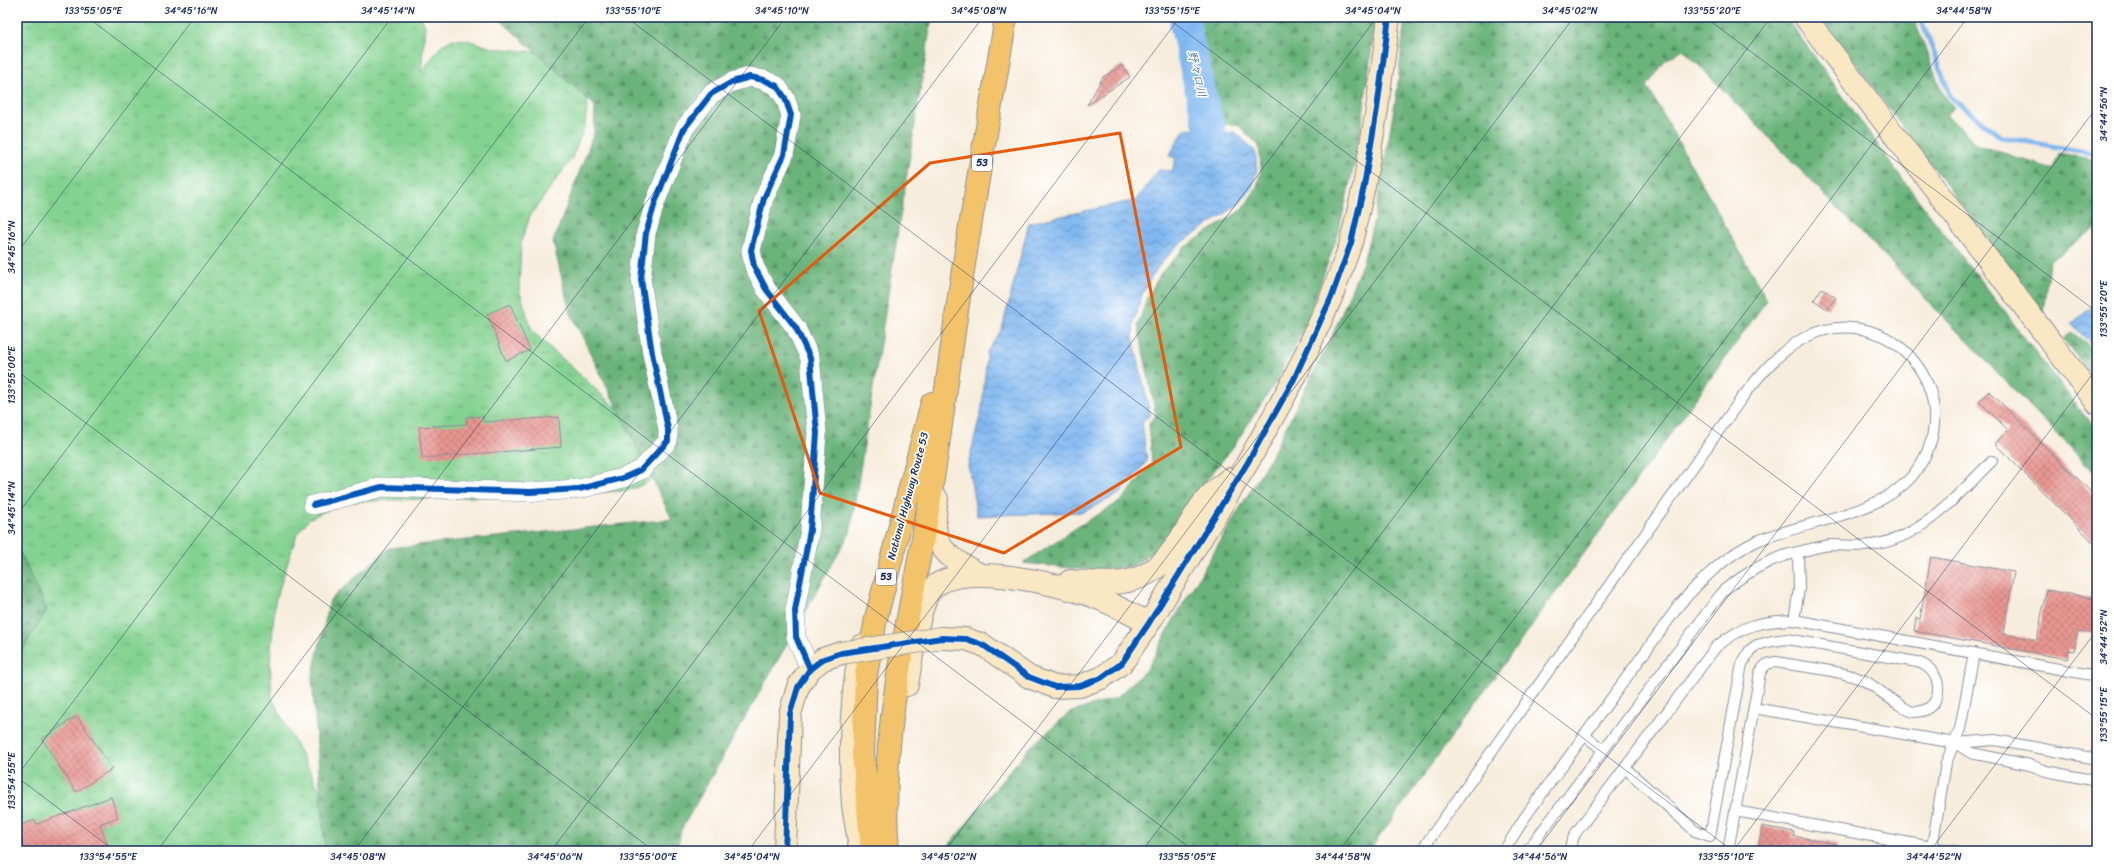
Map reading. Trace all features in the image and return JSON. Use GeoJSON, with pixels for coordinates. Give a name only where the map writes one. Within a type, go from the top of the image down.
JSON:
{"type":"FeatureCollection","features":[{"type":"Feature","properties":{"kind":"highway","name":"National Highway Route 53"},"geometry":{"type":"LineString","coordinates":[[888,851],[885,811],[890,739],[900,670],[951,367],[957,310],[1006,17]]}},
{"type":"Feature","properties":{"kind":"highway","name":"National Highway Route 53"},"geometry":{"type":"LineString","coordinates":[[872,851],[863,754],[866,675],[876,618],[886,576],[957,310]]}},
{"type":"Feature","properties":{"kind":"street"},"geometry":{"type":"LineString","coordinates":[[785,851],[790,714],[798,687],[810,669],[823,658],[841,653],[942,638],[966,639],[983,645],[1029,677],[1055,687],[1080,686],[1102,678],[1122,663],[1149,623],[1248,462],[1294,379],[1331,298],[1351,243],[1364,186],[1378,108],[1389,17]]}},
{"type":"Feature","properties":{"kind":"street"},"geometry":{"type":"LineString","coordinates":[[1805,17],[2097,403]]}},
{"type":"Feature","properties":{"kind":"street"},"geometry":{"type":"LineString","coordinates":[[313,505],[382,487],[530,492],[579,489],[623,478],[641,470],[668,441],[668,429],[652,353],[641,279],[646,233],[655,203],[684,129],[711,94],[732,82],[750,77],[764,80],[777,86],[786,98],[791,115],[784,155],[764,198],[751,250],[754,266],[766,289],[796,328],[810,358],[817,433],[810,530],[795,610],[796,637],[810,669]]}},
{"type":"Feature","properties":{"kind":"street"},"geometry":{"type":"LineString","coordinates":[[951,367],[947,440],[934,516],[937,538],[948,555],[980,574]]}},
{"type":"Feature","properties":{"kind":"street"},"geometry":{"type":"LineString","coordinates":[[1033,581],[1129,581],[1154,570],[1173,552],[1205,501],[1248,462]]}},
{"type":"Feature","properties":{"kind":"street"},"geometry":{"type":"LineString","coordinates":[[885,811],[920,616],[931,590],[948,579],[980,574],[1033,581],[1084,593],[1149,623]]}},
{"type":"Feature","properties":{"kind":"street"},"geometry":{"type":"LineString","coordinates":[[860,851],[854,806],[850,743],[854,682],[864,628],[886,576]]}},
{"type":"Feature","properties":{"kind":"lane"},"geometry":{"type":"LineString","coordinates":[[1421,851],[1741,399],[1777,358],[1804,338],[1834,329],[1855,329],[1873,333],[1900,346],[1920,369],[1930,389],[1934,411],[1931,442],[1925,458],[1916,472],[1903,486],[1872,504],[1757,541],[1720,564],[1699,583],[1680,604],[1584,735],[1513,833],[1504,851]]}},
{"type":"Feature","properties":{"kind":"lane"},"geometry":{"type":"LineString","coordinates":[[1527,851],[1602,749],[1724,590],[1746,573],[1779,556],[1829,545],[1870,545],[1891,541],[1913,531],[1937,514],[1992,461]]}},
{"type":"Feature","properties":{"kind":"lane"},"geometry":{"type":"LineString","coordinates":[[1794,620],[1799,590],[1798,552]]}},
{"type":"Feature","properties":{"kind":"lane"},"geometry":{"type":"LineString","coordinates":[[1571,851],[1571,844],[1575,834],[1716,647],[1732,634],[1749,625],[1769,621],[1794,620],[2097,676]]}},
{"type":"Feature","properties":{"kind":"lane"},"geometry":{"type":"LineString","coordinates":[[1625,768],[1695,831],[1710,836],[1742,664],[1750,650],[1764,643],[1787,639],[1923,664],[1933,671],[1938,681],[1938,692],[1934,701],[1926,708],[1915,712],[1904,708],[1885,693],[1855,677],[1776,662],[1768,663],[1760,673],[1728,851]]}},
{"type":"Feature","properties":{"kind":"lane"},"geometry":{"type":"LineString","coordinates":[[1932,847],[1946,763],[1960,729],[1974,653]]}},
{"type":"Feature","properties":{"kind":"lane"},"geometry":{"type":"LineString","coordinates":[[1754,708],[1955,743],[1995,740],[2097,759]]}},
{"type":"Feature","properties":{"kind":"lane"},"geometry":{"type":"LineString","coordinates":[[1584,735],[1602,749]]}},
{"type":"Feature","properties":{"kind":"lane"},"geometry":{"type":"LineString","coordinates":[[1955,743],[1971,753],[2097,781]]}},
{"type":"Feature","properties":{"kind":"lane"},"geometry":{"type":"LineString","coordinates":[[1735,811],[1954,851]]}},
{"type":"Feature","properties":{"kind":"highlighted area"},"geometry":{"type":"Polygon","coordinates":[[[1120,133],[1181,447],[1004,553],[820,493],[759,311],[930,163],[1120,133]]]}},
{"type":"Feature","properties":{"kind":"green space"},"geometry":{"type":"Polygon","coordinates":[[[17,17],[421,17],[425,26],[421,72],[442,45],[453,39],[467,40],[492,48],[547,53],[589,86],[585,125],[572,158],[530,216],[521,243],[519,289],[532,331],[671,458],[658,475],[646,483],[626,491],[344,502],[309,519],[297,534],[275,602],[270,663],[272,698],[339,828],[334,851],[17,851],[17,17]]]}},
{"type":"Feature","properties":{"kind":"green space"},"geometry":{"type":"Polygon","coordinates":[[[497,17],[932,17],[850,533],[681,830],[677,851],[325,851],[312,677],[330,600],[389,548],[672,519],[570,312],[553,242],[594,133],[595,106],[497,17]]]}},
{"type":"Feature","properties":{"kind":"green space"},"geometry":{"type":"Polygon","coordinates":[[[1194,17],[1376,17],[1359,144],[1338,234],[1305,327],[1277,380],[1233,447],[1189,502],[1162,546],[1132,567],[1088,570],[1023,563],[1079,526],[1121,501],[1152,464],[1149,423],[1156,415],[1138,325],[1147,298],[1161,273],[1185,247],[1243,209],[1257,187],[1261,169],[1259,146],[1237,124],[1217,125],[1194,17]]]}},
{"type":"Feature","properties":{"kind":"green space"},"geometry":{"type":"Polygon","coordinates":[[[1405,17],[1786,17],[1903,180],[2097,432],[2097,475],[1683,49],[1665,61],[1647,86],[1767,300],[1369,851],[944,851],[1028,749],[1069,713],[1116,698],[1148,668],[1174,619],[1274,451],[1332,336],[1363,262],[1374,221],[1397,92],[1405,17]]]}},
{"type":"Feature","properties":{"kind":"green space"},"geometry":{"type":"Polygon","coordinates":[[[1820,17],[1913,17],[1943,94],[1954,108],[1946,114],[1978,145],[2053,169],[2059,153],[2097,160],[2097,227],[2049,261],[2043,313],[1820,17]]]}},
{"type":"Feature","properties":{"kind":"green space"},"geometry":{"type":"Polygon","coordinates":[[[2071,332],[2085,342],[2097,356],[2097,382],[2063,339],[2071,332]]]}},
{"type":"Feature","properties":{"kind":"green space"},"geometry":{"type":"Polygon","coordinates":[[[17,546],[47,610],[17,659],[17,546]]]}},
{"type":"Feature","properties":{"kind":"water"},"geometry":{"type":"Polygon","coordinates":[[[1185,129],[1228,133],[1235,132],[1255,151],[1257,169],[1252,187],[1239,204],[1177,246],[1157,268],[1143,292],[1134,320],[1133,337],[1150,415],[1142,421],[1147,461],[1121,493],[1083,512],[977,516],[968,465],[982,408],[987,352],[1002,329],[1029,223],[1136,200],[1159,170],[1172,171],[1176,158],[1169,156],[1185,129]]]}},
{"type":"Feature","properties":{"kind":"water"},"geometry":{"type":"Polygon","coordinates":[[[2097,303],[2097,350],[2071,324],[2097,303]]]}},
{"type":"Feature","properties":{"kind":"building"},"geometry":{"type":"Polygon","coordinates":[[[1122,65],[1130,77],[1087,105],[1103,77],[1122,65]]]}},
{"type":"Feature","properties":{"kind":"building"},"geometry":{"type":"Polygon","coordinates":[[[1822,288],[1836,298],[1827,309],[1814,300],[1822,288]]]}},
{"type":"Feature","properties":{"kind":"building"},"geometry":{"type":"Polygon","coordinates":[[[510,304],[530,350],[506,361],[487,314],[510,304]]]}},
{"type":"Feature","properties":{"kind":"building"},"geometry":{"type":"Polygon","coordinates":[[[1989,391],[2097,498],[2097,546],[1995,444],[2008,430],[1979,401],[1989,391]]]}},
{"type":"Feature","properties":{"kind":"building"},"geometry":{"type":"Polygon","coordinates":[[[483,416],[483,422],[559,417],[561,447],[422,458],[419,427],[467,424],[466,417],[483,416]]]}},
{"type":"Feature","properties":{"kind":"building"},"geometry":{"type":"Polygon","coordinates":[[[1931,557],[2014,572],[2003,634],[2037,640],[2046,590],[2097,599],[2097,634],[2078,631],[2074,651],[2069,650],[2067,659],[1914,631],[1916,618],[1920,619],[1931,557]]]}},
{"type":"Feature","properties":{"kind":"building"},"geometry":{"type":"Polygon","coordinates":[[[77,716],[112,769],[76,792],[42,739],[77,716]]]}},
{"type":"Feature","properties":{"kind":"building"},"geometry":{"type":"Polygon","coordinates":[[[111,797],[118,817],[100,824],[110,851],[25,851],[17,827],[35,820],[37,824],[111,797]]]}},
{"type":"Feature","properties":{"kind":"building"},"geometry":{"type":"Polygon","coordinates":[[[1762,826],[1794,832],[1793,836],[1837,844],[1836,851],[1758,851],[1762,826]]]}},
{"type":"Feature","properties":{"kind":"waterway","name":"野々口川"},"geometry":{"type":"LineString","coordinates":[[1186,17],[1185,25],[1210,131]]}},
{"type":"Feature","properties":{"kind":"waterway"},"geometry":{"type":"LineString","coordinates":[[1920,17],[1951,97],[2001,137],[2097,154]]}},
{"type":"Feature","properties":{"kind":"cycle path"},"geometry":{"type":"LineString","coordinates":[[785,851],[790,714],[798,687],[810,669],[823,659],[841,653],[942,638],[966,639],[983,645],[1029,677],[1055,687],[1080,686],[1101,678],[1122,663],[1149,623],[1248,462],[1294,379],[1331,298],[1351,243],[1364,186],[1377,109],[1389,17]]}},
{"type":"Feature","properties":{"kind":"cycle path"},"geometry":{"type":"LineString","coordinates":[[313,505],[382,487],[530,492],[579,489],[623,478],[641,470],[668,441],[668,429],[652,353],[641,279],[646,233],[655,203],[684,129],[711,94],[732,82],[750,77],[764,80],[777,86],[785,98],[791,115],[784,155],[764,198],[751,250],[754,266],[766,289],[796,328],[810,358],[817,433],[810,530],[795,610],[796,637],[810,669]]}}]}
